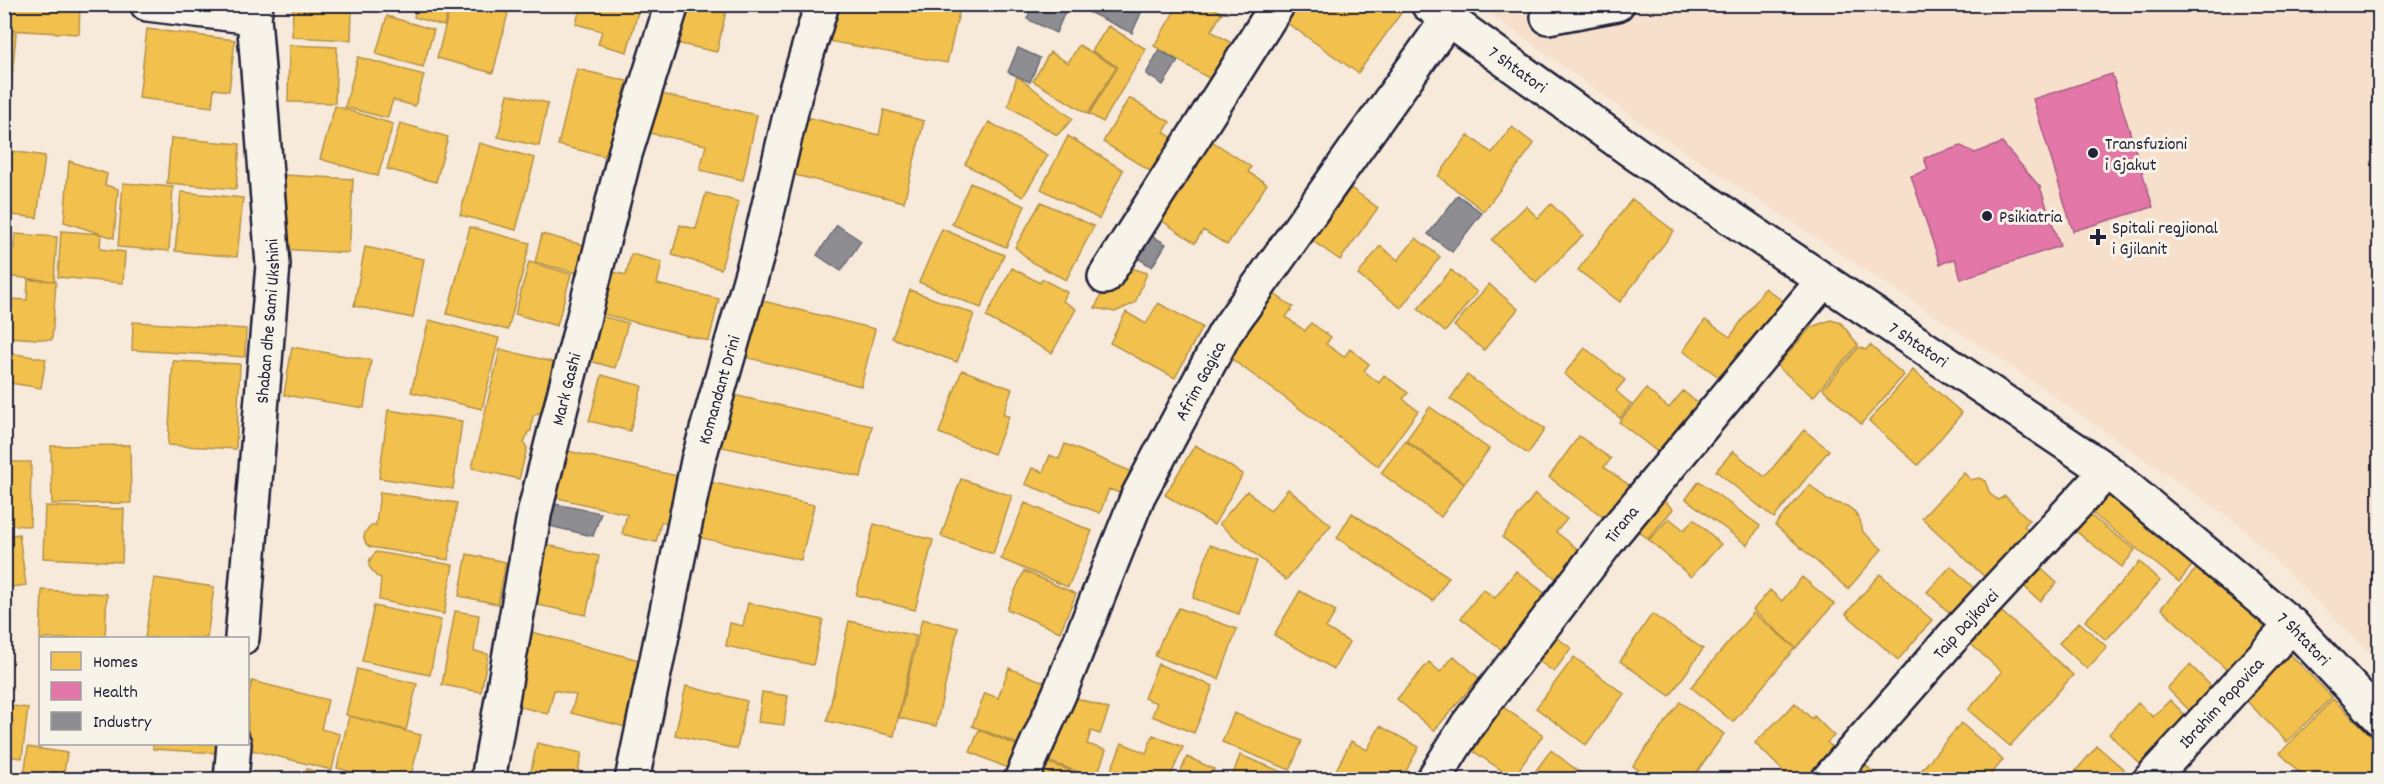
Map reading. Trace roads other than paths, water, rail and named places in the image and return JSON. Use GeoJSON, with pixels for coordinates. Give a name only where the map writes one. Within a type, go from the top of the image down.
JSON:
{"type":"FeatureCollection","features":[{"type":"Feature","properties":{"kind":"street"},"geometry":{"type":"LineString","coordinates":[[147,4],[255,10]]}},
{"type":"Feature","properties":{"kind":"street","name":"Mark Gashi"},"geometry":{"type":"LineString","coordinates":[[488,780],[535,510],[625,154],[672,4]]}},
{"type":"Feature","properties":{"kind":"street","name":"Komandant Drini"},"geometry":{"type":"LineString","coordinates":[[632,780],[698,461],[758,252],[796,90],[822,4]]}},
{"type":"Feature","properties":{"kind":"street"},"geometry":{"type":"LineString","coordinates":[[1105,277],[1278,4]]}},
{"type":"Feature","properties":{"kind":"street"},"geometry":{"type":"LineString","coordinates":[[1548,17],[1617,4]]}},
{"type":"Feature","properties":{"kind":"street","name":"Shaban dhe Sami Ukshini"},"geometry":{"type":"LineString","coordinates":[[242,637],[273,266],[255,10]]}},
{"type":"Feature","properties":{"kind":"street","name":"7 Shtatori"},"geometry":{"type":"LineString","coordinates":[[1438,12],[1639,156],[2107,471],[2292,625],[2379,718]]}},
{"type":"Feature","properties":{"kind":"street","name":"Afrim Gagica"},"geometry":{"type":"LineString","coordinates":[[1021,780],[1060,692],[1138,496],[1225,333],[1438,12]]}},
{"type":"Feature","properties":{"kind":"street","name":"Tirana"},"geometry":{"type":"LineString","coordinates":[[1433,780],[1468,724],[1616,530],[1823,281]]}},
{"type":"Feature","properties":{"kind":"street","name":"Taip Dajkovci"},"geometry":{"type":"LineString","coordinates":[[1828,780],[1951,639],[2107,471]]}},
{"type":"Feature","properties":{"kind":"street","name":"Ibrahim Popovica"},"geometry":{"type":"LineString","coordinates":[[2150,780],[2292,625]]}},
{"type":"Feature","properties":{"kind":"street"},"geometry":{"type":"LineString","coordinates":[[231,780],[234,745]]}},
{"type":"Feature","properties":{"kind":"place","name":"Transfuzioni i Gjakut"},"geometry":{"type":"Point","coordinates":[2093,153]}},
{"type":"Feature","properties":{"kind":"place","name":"Psikiatria"},"geometry":{"type":"Point","coordinates":[1987,216]}},
{"type":"Feature","properties":{"kind":"place","name":"Spitali regjional i Gjilanit"},"geometry":{"type":"Point","coordinates":[2098,237]}}]}
